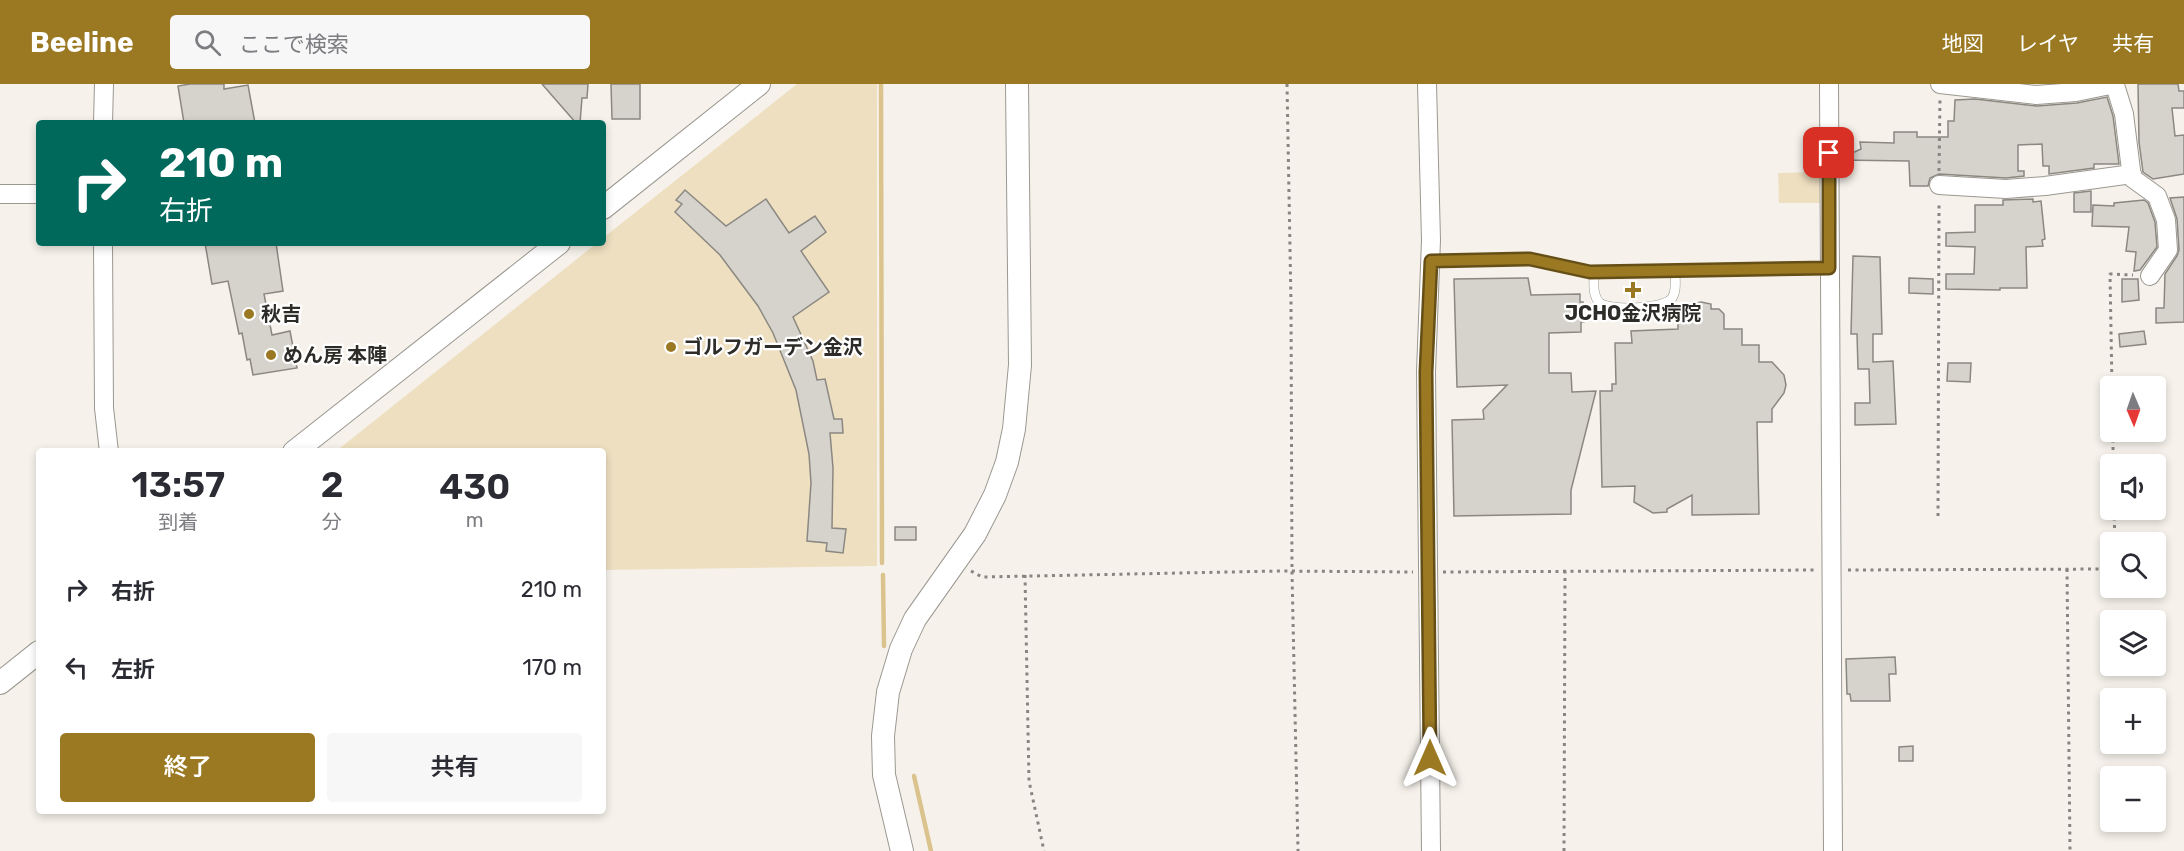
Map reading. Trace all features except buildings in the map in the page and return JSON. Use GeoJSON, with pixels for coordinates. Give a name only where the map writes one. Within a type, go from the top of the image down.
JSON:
{"type":"FeatureCollection","features":[{"type":"Feature","properties":{"kind":"street"},"geometry":{"type":"LineString","coordinates":[[103,120],[104,84]]}},
{"type":"Feature","properties":{"kind":"street"},"geometry":{"type":"LineString","coordinates":[[606,206],[759,84]]}},
{"type":"Feature","properties":{"kind":"street"},"geometry":{"type":"LineString","coordinates":[[902,851],[884,766],[883,736],[888,692],[901,650],[915,618],[975,534],[995,495],[1007,462],[1018,400],[1020,365],[1017,84]]}},
{"type":"Feature","properties":{"kind":"street"},"geometry":{"type":"LineString","coordinates":[[1427,84],[1431,261],[1426,372],[1431,851]]}},
{"type":"Feature","properties":{"kind":"street"},"geometry":{"type":"LineString","coordinates":[[1828,84],[1833,570],[1833,851]]}},
{"type":"Feature","properties":{"kind":"street"},"geometry":{"type":"LineString","coordinates":[[1940,85],[2036,95],[2076,92],[2115,84],[2124,114],[2132,178],[2157,196],[2166,220],[2168,250],[2150,276]]}},
{"type":"Feature","properties":{"kind":"street"},"geometry":{"type":"LineString","coordinates":[[1939,185],[2006,189],[2132,174]]}},
{"type":"Feature","properties":{"kind":"street"},"geometry":{"type":"LineString","coordinates":[[0,194],[36,194]]}},
{"type":"Feature","properties":{"kind":"street"},"geometry":{"type":"LineString","coordinates":[[103,246],[104,408],[109,448]]}},
{"type":"Feature","properties":{"kind":"street"},"geometry":{"type":"LineString","coordinates":[[299,448],[555,246]]}},
{"type":"Feature","properties":{"kind":"street"},"geometry":{"type":"LineString","coordinates":[[0,683],[36,654]]}},
{"type":"Feature","properties":{"kind":"lane"},"geometry":{"type":"LineString","coordinates":[[1431,261],[1530,259],[1594,272],[1829,268]]}},
{"type":"Feature","properties":{"kind":"lane"},"geometry":{"type":"LineString","coordinates":[[1594,272],[1597,299],[1601,304],[1612,308],[1664,305],[1672,297],[1674,291],[1675,271]]}},
{"type":"Feature","properties":{"kind":"path"},"geometry":{"type":"LineString","coordinates":[[1287,84],[1292,573],[1298,851]]}},
{"type":"Feature","properties":{"kind":"path"},"geometry":{"type":"LineString","coordinates":[[1938,516],[1940,85]]}},
{"type":"Feature","properties":{"kind":"path"},"geometry":{"type":"LineString","coordinates":[[2112,376],[2110,274],[2150,276]]}},
{"type":"Feature","properties":{"kind":"path"},"geometry":{"type":"LineString","coordinates":[[956,562],[982,577],[1565,570],[2100,569]]}},
{"type":"Feature","properties":{"kind":"path"},"geometry":{"type":"LineString","coordinates":[[2067,569],[2070,851]]}},
{"type":"Feature","properties":{"kind":"path"},"geometry":{"type":"LineString","coordinates":[[1564,851],[1565,570]]}},
{"type":"Feature","properties":{"kind":"path"},"geometry":{"type":"LineString","coordinates":[[1025,575],[1029,781],[1044,851]]}},
{"type":"Feature","properties":{"kind":"shaded area","name":"ゴルフガーデン金沢"},"geometry":{"type":"Polygon","coordinates":[[[797,84],[877,84],[877,566],[606,570],[606,448],[340,448],[593,246],[606,246],[606,236],[797,84]]]}},
{"type":"Feature","properties":{"kind":"shaded area"},"geometry":{"type":"Polygon","coordinates":[[[1822,172],[1822,203],[1779,203],[1778,173],[1822,172]]]}},
{"type":"Feature","properties":{"kind":"waterway"},"geometry":{"type":"LineString","coordinates":[[881,84],[882,563]]}},
{"type":"Feature","properties":{"kind":"waterway"},"geometry":{"type":"LineString","coordinates":[[883,575],[884,646]]}},
{"type":"Feature","properties":{"kind":"waterway"},"geometry":{"type":"LineString","coordinates":[[914,776],[931,851]]}},
{"type":"Feature","properties":{"kind":"place","name":"JCHO金沢病院"},"geometry":{"type":"Point","coordinates":[1633,290]}},
{"type":"Feature","properties":{"kind":"place","name":"秋吉"},"geometry":{"type":"Point","coordinates":[249,314]}},
{"type":"Feature","properties":{"kind":"place","name":"ゴルフガーデン金沢"},"geometry":{"type":"Point","coordinates":[671,347]}},
{"type":"Feature","properties":{"kind":"place","name":"めん房 本陣"},"geometry":{"type":"Point","coordinates":[271,355]}},
{"type":"Feature","properties":{"kind":"route"},"geometry":{"type":"LineString","coordinates":[[1430,758],[1426,372],[1431,261],[1530,259],[1590,272],[1829,268],[1829,153]]}}]}
